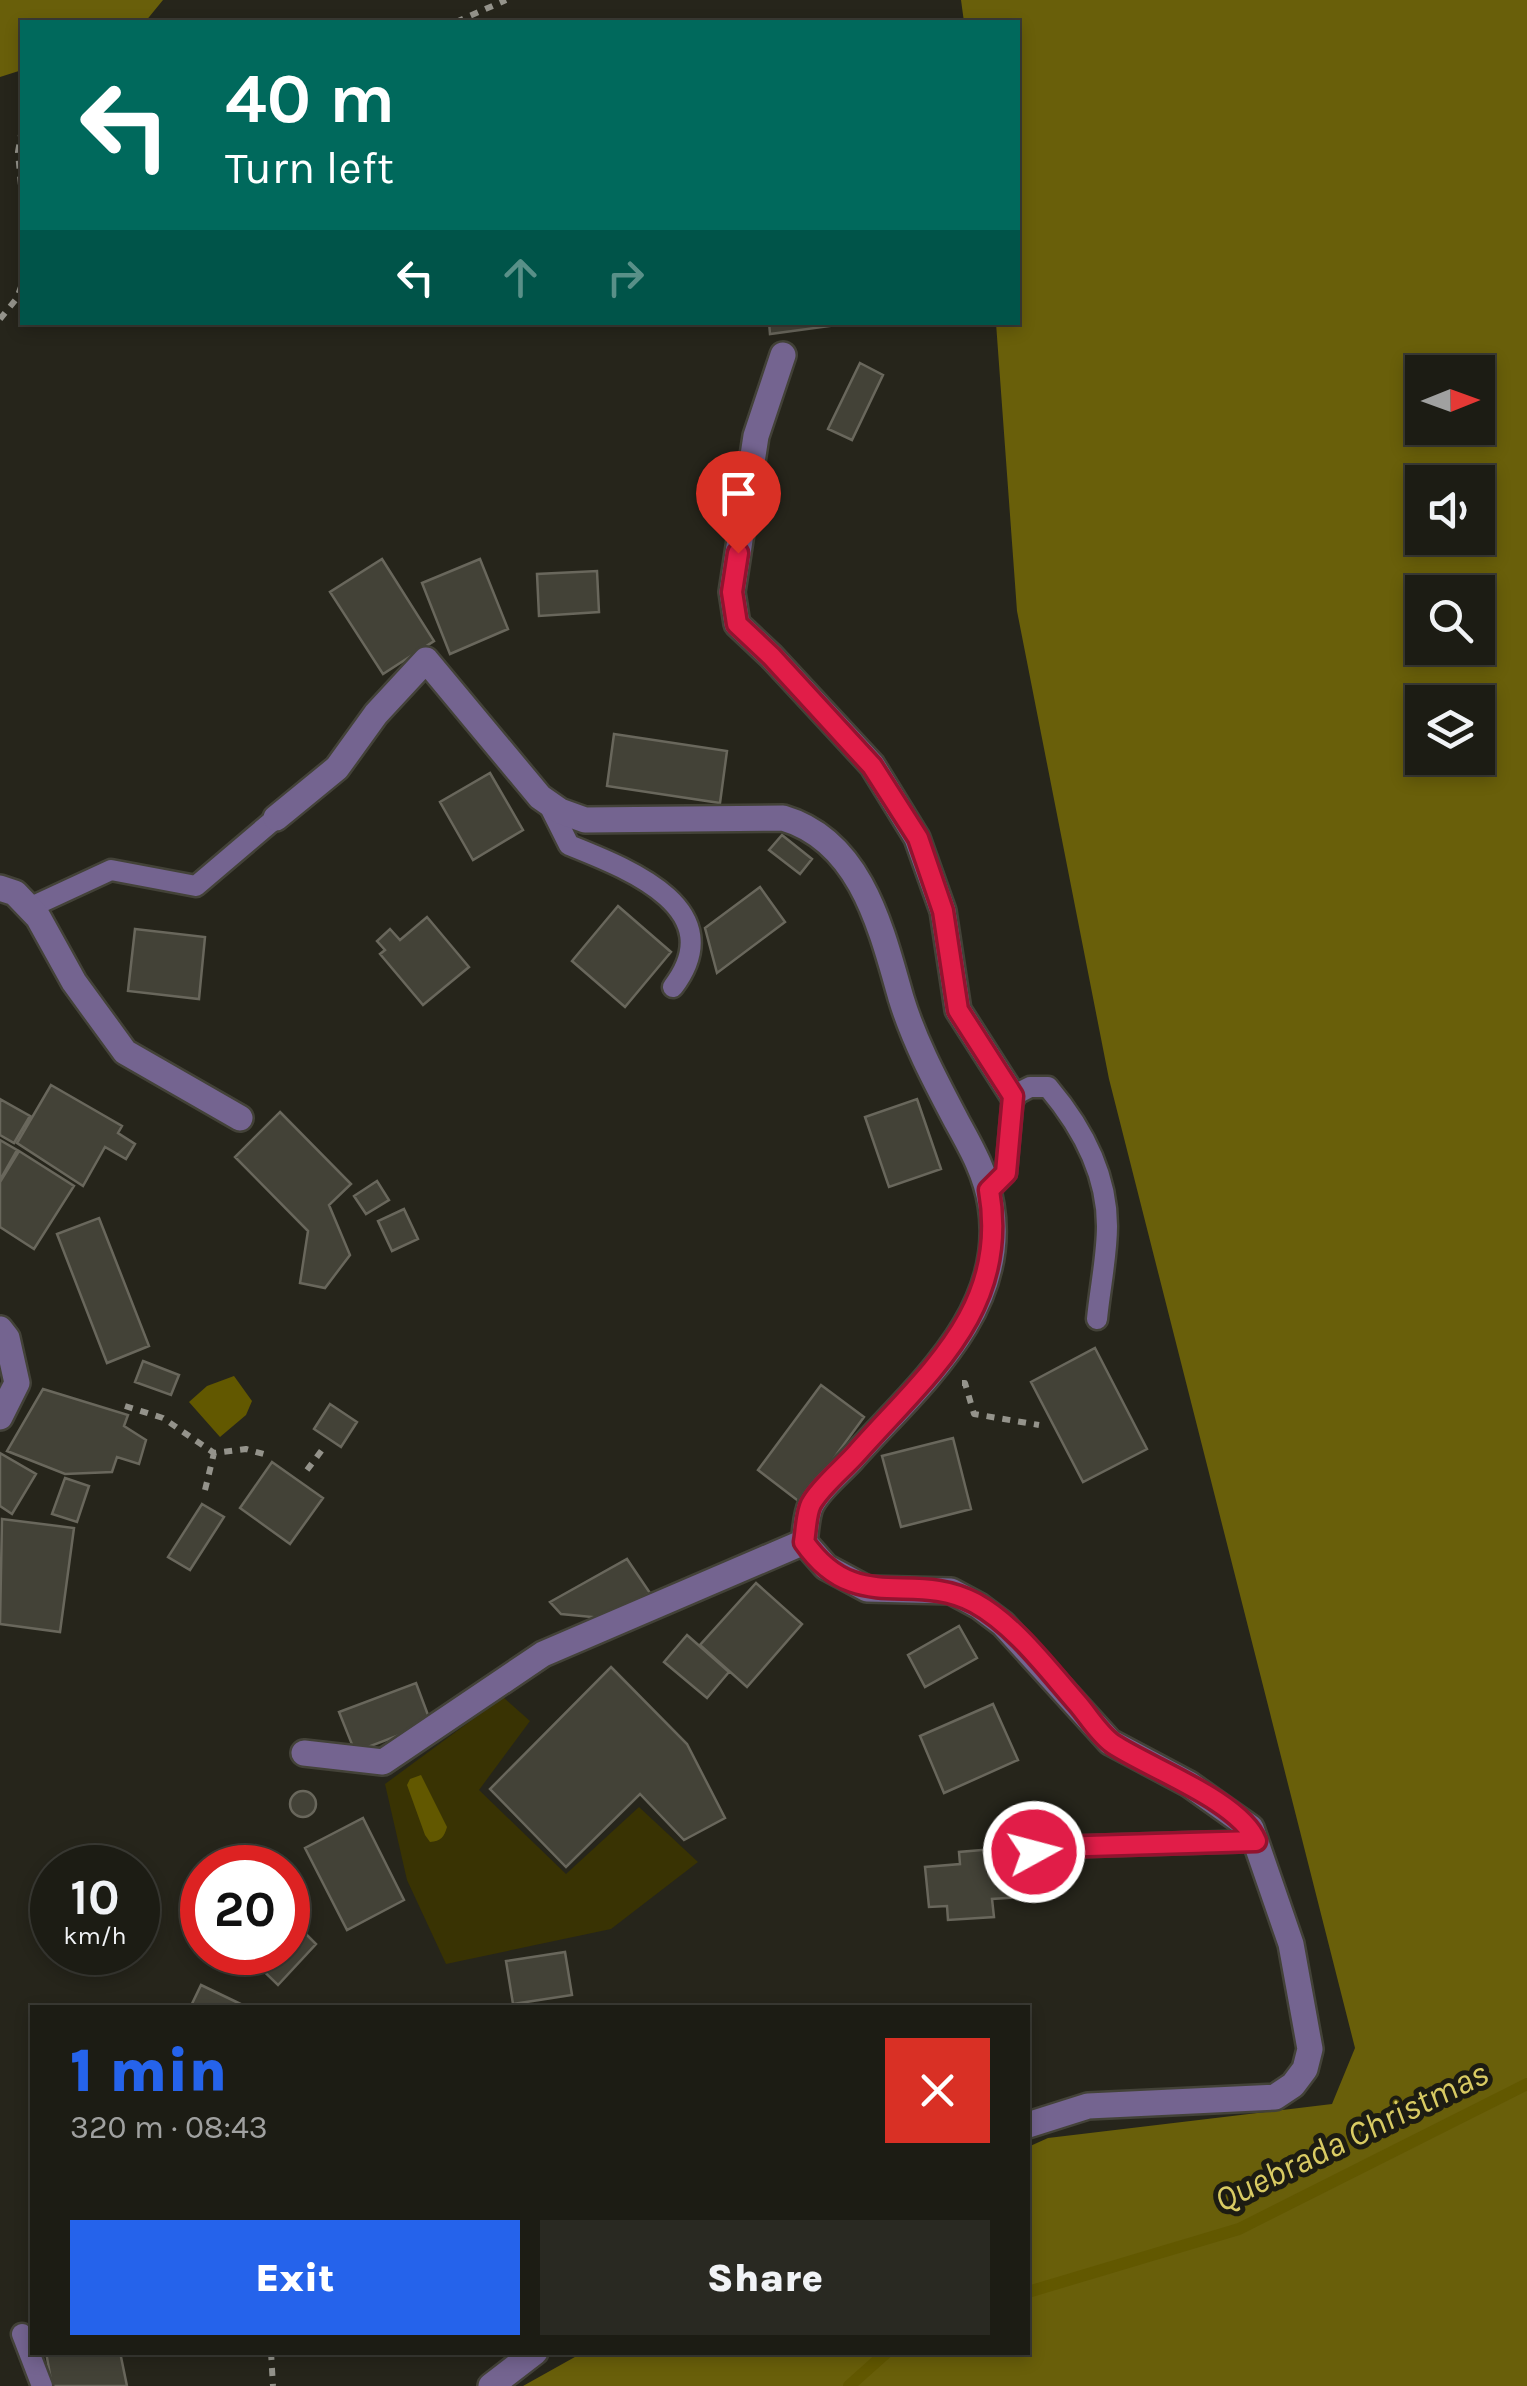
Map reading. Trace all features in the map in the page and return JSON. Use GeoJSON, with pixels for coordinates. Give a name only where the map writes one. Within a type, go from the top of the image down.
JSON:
{"type":"FeatureCollection","features":[{"type":"Feature","properties":{"kind":"street"},"geometry":{"type":"LineString","coordinates":[[782,355],[756,436],[732,592],[737,624],[872,766],[918,838],[943,911],[958,1010],[1013,1096]]}},
{"type":"Feature","properties":{"kind":"street"},"geometry":{"type":"LineString","coordinates":[[276,818],[338,768],[376,714],[426,660],[548,803],[585,820],[782,818],[806,824],[842,857],[872,906],[924,1058],[986,1178],[992,1246],[978,1302],[940,1364],[811,1505],[804,1542]]}},
{"type":"Feature","properties":{"kind":"street"},"geometry":{"type":"LineString","coordinates":[[0,888],[15,893],[38,917],[74,982],[125,1052],[240,1118]]}},
{"type":"Feature","properties":{"kind":"street"},"geometry":{"type":"LineString","coordinates":[[0,1329],[7,1338],[18,1383],[0,1417]]}},
{"type":"Feature","properties":{"kind":"street"},"geometry":{"type":"LineString","coordinates":[[304,1753],[383,1762],[543,1654],[804,1542]]}},
{"type":"Feature","properties":{"kind":"street"},"geometry":{"type":"LineString","coordinates":[[804,1542],[826,1567],[867,1589],[952,1592],[979,1606],[1003,1624],[1110,1742],[1189,1784],[1250,1828],[1256,1841],[1291,1944],[1310,2049],[1305,2069],[1293,2085],[1275,2097],[1246,2100],[1088,2106],[1030,2124]]}},
{"type":"Feature","properties":{"kind":"street"},"geometry":{"type":"LineString","coordinates":[[491,2386],[531,2355]]}},
{"type":"Feature","properties":{"kind":"lane"},"geometry":{"type":"LineString","coordinates":[[548,803],[569,846],[626,867],[666,894],[684,918],[690,944],[685,970],[673,987]]}},
{"type":"Feature","properties":{"kind":"lane"},"geometry":{"type":"LineString","coordinates":[[29,908],[111,870],[196,886],[276,818]]}},
{"type":"Feature","properties":{"kind":"lane"},"geometry":{"type":"LineString","coordinates":[[989,1190],[1006,1173],[1013,1096],[1030,1087],[1048,1087],[1068,1110],[1094,1158],[1107,1224],[1097,1318]]}},
{"type":"Feature","properties":{"kind":"lane"},"geometry":{"type":"LineString","coordinates":[[1028,1873],[1027,1860],[1034,1852],[1055,1847],[1256,1841]]}},
{"type":"Feature","properties":{"kind":"lane"},"geometry":{"type":"LineString","coordinates":[[22,2334],[30,2355]]}},
{"type":"Feature","properties":{"kind":"lane"},"geometry":{"type":"LineString","coordinates":[[30,2355],[42,2386]]}},
{"type":"Feature","properties":{"kind":"path"},"geometry":{"type":"LineString","coordinates":[[461,20],[506,0]]}},
{"type":"Feature","properties":{"kind":"path"},"geometry":{"type":"LineString","coordinates":[[20,140],[20,174]]}},
{"type":"Feature","properties":{"kind":"path"},"geometry":{"type":"LineString","coordinates":[[0,319],[20,290]]}},
{"type":"Feature","properties":{"kind":"path"},"geometry":{"type":"LineString","coordinates":[[916,1387],[964,1383],[974,1414],[1038,1425]]}},
{"type":"Feature","properties":{"kind":"path"},"geometry":{"type":"LineString","coordinates":[[125,1406],[162,1418],[214,1453],[246,1449],[267,1455]]}},
{"type":"Feature","properties":{"kind":"path"},"geometry":{"type":"LineString","coordinates":[[307,1470],[322,1450]]}},
{"type":"Feature","properties":{"kind":"path"},"geometry":{"type":"LineString","coordinates":[[205,1490],[214,1453]]}},
{"type":"Feature","properties":{"kind":"path"},"geometry":{"type":"LineString","coordinates":[[271,2355],[274,2386]]}},
{"type":"Feature","properties":{"kind":"shaded area"},"geometry":{"type":"Polygon","coordinates":[[[0,0],[163,0],[147,20],[20,20],[20,71],[0,77],[0,0]]]}},
{"type":"Feature","properties":{"kind":"shaded area"},"geometry":{"type":"Polygon","coordinates":[[[961,0],[1527,0],[1527,2386],[523,2386],[578,2355],[1030,2355],[1030,2146],[1048,2138],[1332,2104],[1355,2048],[1109,1079],[1017,611],[996,325],[1020,325],[1020,20],[964,20],[961,0]]]}},
{"type":"Feature","properties":{"kind":"shaded area"},"geometry":{"type":"Polygon","coordinates":[[[234,1376],[252,1401],[246,1415],[220,1437],[189,1402],[207,1386],[234,1376]]]}},
{"type":"Feature","properties":{"kind":"shaded area"},"geometry":{"type":"Polygon","coordinates":[[[503,1697],[530,1721],[479,1790],[566,1874],[639,1807],[698,1862],[611,1929],[446,1964],[407,1880],[385,1784],[503,1697]]]}},
{"type":"Feature","properties":{"kind":"shaded area"},"geometry":{"type":"Polygon","coordinates":[[[421,1775],[447,1827],[442,1838],[430,1842],[407,1785],[410,1779],[421,1775]]]}},
{"type":"Feature","properties":{"kind":"building"},"geometry":{"type":"Polygon","coordinates":[[[769,325],[830,325],[830,326],[770,334],[769,325]]]}},
{"type":"Feature","properties":{"kind":"building"},"geometry":{"type":"Polygon","coordinates":[[[860,363],[883,375],[852,440],[828,429],[860,363]]]}},
{"type":"Feature","properties":{"kind":"building"},"geometry":{"type":"Polygon","coordinates":[[[382,559],[434,641],[383,674],[330,592],[382,559]]]}},
{"type":"Feature","properties":{"kind":"building"},"geometry":{"type":"Polygon","coordinates":[[[480,559],[508,629],[450,654],[422,583],[480,559]]]}},
{"type":"Feature","properties":{"kind":"building"},"geometry":{"type":"Polygon","coordinates":[[[597,571],[599,612],[539,616],[537,574],[597,571]]]}},
{"type":"Feature","properties":{"kind":"building"},"geometry":{"type":"Polygon","coordinates":[[[614,734],[727,751],[720,803],[607,786],[614,734]]]}},
{"type":"Feature","properties":{"kind":"building"},"geometry":{"type":"Polygon","coordinates":[[[490,773],[523,830],[473,860],[440,802],[490,773]]]}},
{"type":"Feature","properties":{"kind":"building"},"geometry":{"type":"Polygon","coordinates":[[[782,835],[812,859],[800,874],[769,850],[782,835]]]}},
{"type":"Feature","properties":{"kind":"building"},"geometry":{"type":"Polygon","coordinates":[[[760,887],[785,922],[717,973],[705,928],[760,887]]]}},
{"type":"Feature","properties":{"kind":"building"},"geometry":{"type":"Polygon","coordinates":[[[618,906],[671,952],[625,1007],[572,961],[618,906]]]}},
{"type":"Feature","properties":{"kind":"building"},"geometry":{"type":"Polygon","coordinates":[[[427,917],[469,967],[423,1005],[380,954],[385,950],[377,941],[390,929],[400,940],[427,917]]]}},
{"type":"Feature","properties":{"kind":"building"},"geometry":{"type":"Polygon","coordinates":[[[135,929],[205,937],[199,999],[128,991],[135,929]]]}},
{"type":"Feature","properties":{"kind":"building"},"geometry":{"type":"Polygon","coordinates":[[[51,1085],[122,1126],[118,1133],[135,1144],[126,1159],[105,1147],[83,1186],[17,1143],[51,1085]]]}},
{"type":"Feature","properties":{"kind":"building"},"geometry":{"type":"Polygon","coordinates":[[[0,1099],[30,1116],[14,1143],[0,1135],[0,1099]]]}},
{"type":"Feature","properties":{"kind":"building"},"geometry":{"type":"Polygon","coordinates":[[[917,1099],[941,1169],[889,1187],[865,1117],[917,1099]]]}},
{"type":"Feature","properties":{"kind":"building"},"geometry":{"type":"Polygon","coordinates":[[[280,1112],[351,1184],[329,1205],[350,1255],[325,1288],[300,1283],[308,1231],[235,1157],[280,1112]]]}},
{"type":"Feature","properties":{"kind":"building"},"geometry":{"type":"Polygon","coordinates":[[[0,1140],[17,1150],[0,1180],[0,1140]]]}},
{"type":"Feature","properties":{"kind":"building"},"geometry":{"type":"Polygon","coordinates":[[[19,1151],[74,1186],[34,1249],[0,1227],[0,1182],[19,1151]]]}},
{"type":"Feature","properties":{"kind":"building"},"geometry":{"type":"Polygon","coordinates":[[[377,1181],[389,1200],[366,1214],[354,1196],[377,1181]]]}},
{"type":"Feature","properties":{"kind":"building"},"geometry":{"type":"Polygon","coordinates":[[[404,1209],[418,1239],[392,1251],[378,1221],[404,1209]]]}},
{"type":"Feature","properties":{"kind":"building"},"geometry":{"type":"Polygon","coordinates":[[[99,1218],[149,1346],[107,1363],[57,1234],[99,1218]]]}},
{"type":"Feature","properties":{"kind":"building"},"geometry":{"type":"Polygon","coordinates":[[[1095,1348],[1147,1449],[1083,1482],[1031,1382],[1095,1348]]]}},
{"type":"Feature","properties":{"kind":"building"},"geometry":{"type":"Polygon","coordinates":[[[143,1361],[179,1375],[171,1395],[135,1382],[143,1361]]]}},
{"type":"Feature","properties":{"kind":"building"},"geometry":{"type":"Polygon","coordinates":[[[821,1385],[864,1417],[801,1503],[758,1470],[821,1385]]]}},
{"type":"Feature","properties":{"kind":"building"},"geometry":{"type":"Polygon","coordinates":[[[43,1389],[128,1415],[124,1426],[146,1440],[139,1464],[117,1457],[112,1472],[65,1474],[7,1451],[43,1389]]]}},
{"type":"Feature","properties":{"kind":"building"},"geometry":{"type":"Polygon","coordinates":[[[330,1404],[357,1422],[341,1447],[314,1429],[330,1404]]]}},
{"type":"Feature","properties":{"kind":"building"},"geometry":{"type":"Polygon","coordinates":[[[953,1438],[971,1509],[901,1527],[882,1456],[953,1438]]]}},
{"type":"Feature","properties":{"kind":"building"},"geometry":{"type":"Polygon","coordinates":[[[0,1453],[36,1474],[12,1514],[0,1506],[0,1453]]]}},
{"type":"Feature","properties":{"kind":"building"},"geometry":{"type":"Polygon","coordinates":[[[272,1462],[323,1498],[290,1544],[240,1508],[272,1462]]]}},
{"type":"Feature","properties":{"kind":"building"},"geometry":{"type":"Polygon","coordinates":[[[65,1478],[89,1486],[77,1522],[52,1514],[65,1478]]]}},
{"type":"Feature","properties":{"kind":"building"},"geometry":{"type":"Polygon","coordinates":[[[202,1504],[224,1517],[190,1570],[168,1557],[202,1504]]]}},
{"type":"Feature","properties":{"kind":"building"},"geometry":{"type":"Polygon","coordinates":[[[2,1519],[74,1528],[60,1632],[0,1624],[2,1519]]]}},
{"type":"Feature","properties":{"kind":"building"},"geometry":{"type":"Polygon","coordinates":[[[627,1559],[650,1593],[602,1618],[561,1614],[550,1602],[627,1559]]]}},
{"type":"Feature","properties":{"kind":"building"},"geometry":{"type":"Polygon","coordinates":[[[756,1583],[802,1624],[747,1687],[700,1645],[756,1583]]]}},
{"type":"Feature","properties":{"kind":"building"},"geometry":{"type":"Polygon","coordinates":[[[959,1626],[977,1658],[925,1687],[908,1655],[959,1626]]]}},
{"type":"Feature","properties":{"kind":"building"},"geometry":{"type":"Polygon","coordinates":[[[687,1635],[729,1672],[707,1698],[664,1662],[687,1635]]]}},
{"type":"Feature","properties":{"kind":"building"},"geometry":{"type":"Polygon","coordinates":[[[611,1667],[687,1744],[725,1818],[684,1840],[640,1794],[566,1867],[490,1789],[611,1667]]]}},
{"type":"Feature","properties":{"kind":"building"},"geometry":{"type":"Polygon","coordinates":[[[416,1683],[431,1723],[355,1752],[339,1712],[416,1683]]]}},
{"type":"Feature","properties":{"kind":"building"},"geometry":{"type":"Polygon","coordinates":[[[993,1704],[1018,1760],[944,1793],[920,1736],[993,1704]]]}},
{"type":"Feature","properties":{"kind":"building"},"geometry":{"type":"Polygon","coordinates":[[[303,1791],[312,1795],[316,1804],[312,1813],[303,1817],[294,1813],[290,1804],[294,1795],[303,1791]]]}},
{"type":"Feature","properties":{"kind":"building"},"geometry":{"type":"Polygon","coordinates":[[[363,1818],[404,1900],[347,1930],[310,1858],[310,1845],[363,1818]]]}},
{"type":"Feature","properties":{"kind":"building"},"geometry":{"type":"Polygon","coordinates":[[[1017,1847],[1021,1897],[992,1899],[994,1917],[948,1920],[947,1906],[929,1907],[925,1867],[960,1864],[959,1852],[1017,1847]]]}},
{"type":"Feature","properties":{"kind":"building"},"geometry":{"type":"Polygon","coordinates":[[[565,1952],[572,1995],[513,2004],[506,1961],[565,1952]]]}},
{"type":"Feature","properties":{"kind":"building"},"geometry":{"type":"Polygon","coordinates":[[[268,1975],[287,1975],[278,1985],[268,1975]]]}},
{"type":"Feature","properties":{"kind":"building"},"geometry":{"type":"Polygon","coordinates":[[[201,1985],[243,2005],[191,2005],[201,1985]]]}},
{"type":"Feature","properties":{"kind":"building"},"geometry":{"type":"Polygon","coordinates":[[[47,2355],[121,2355],[127,2386],[52,2386],[47,2355]]]}},
{"type":"Feature","properties":{"kind":"waterway","name":"Quebrada Christmas"},"geometry":{"type":"LineString","coordinates":[[1030,2291],[1239,2229],[1527,2084]]}},
{"type":"Feature","properties":{"kind":"waterway","name":"Quebrada Christmas"},"geometry":{"type":"LineString","coordinates":[[849,2386],[884,2355]]}},
{"type":"Feature","properties":{"kind":"route"},"geometry":{"type":"LineString","coordinates":[[738,553],[732,592],[737,624],[872,766],[918,838],[943,911],[958,1010],[1013,1096],[1006,1173],[989,1190],[992,1246],[978,1302],[940,1364],[811,1505],[804,1542],[826,1567],[867,1589],[930,1588],[952,1592],[979,1606],[1003,1624],[1110,1742],[1189,1784],[1250,1828],[1256,1841],[1055,1847],[1034,1852]]}}]}
